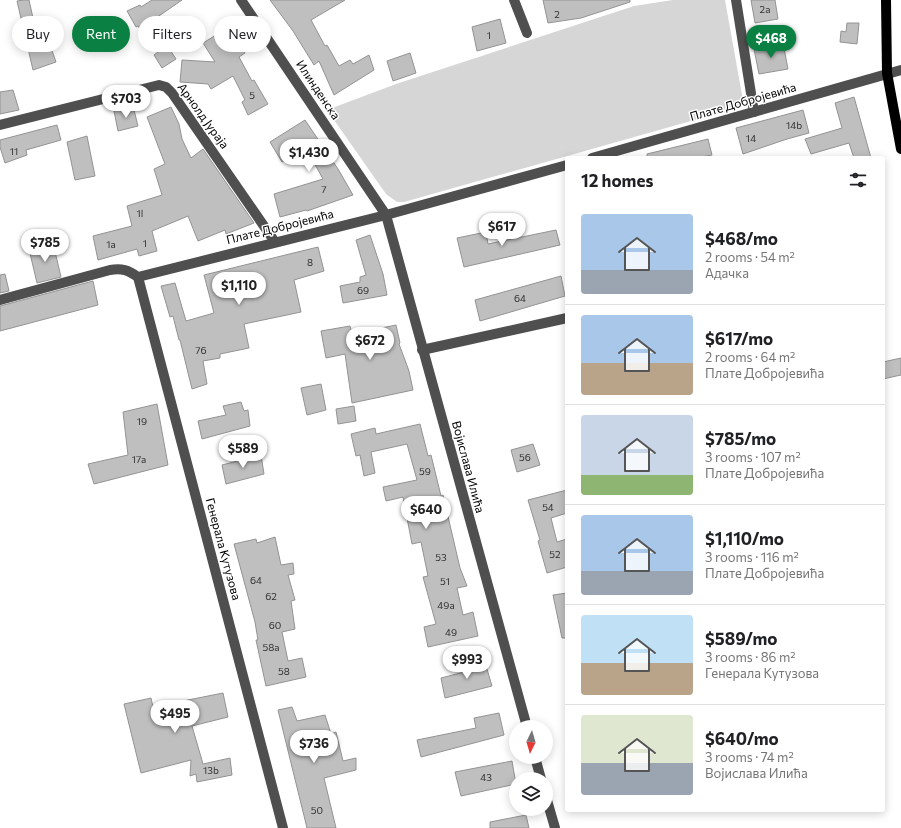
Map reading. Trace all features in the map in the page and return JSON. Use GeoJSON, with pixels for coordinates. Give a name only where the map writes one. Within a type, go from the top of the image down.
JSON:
{"type":"FeatureCollection","features":[{"type":"Feature","properties":{"kind":"main road"},"geometry":{"type":"LineString","coordinates":[[886,0],[887,73],[901,149]]}},
{"type":"Feature","properties":{"kind":"street","name":"Илинденска"},"geometry":{"type":"LineString","coordinates":[[241,0],[386,215]]}},
{"type":"Feature","properties":{"kind":"street"},"geometry":{"type":"LineString","coordinates":[[514,0],[527,33]]}},
{"type":"Feature","properties":{"kind":"street"},"geometry":{"type":"LineString","coordinates":[[736,0],[754,112]]}},
{"type":"Feature","properties":{"kind":"street","name":"Плате Добројевића"},"geometry":{"type":"LineString","coordinates":[[599,156],[901,70]]}},
{"type":"Feature","properties":{"kind":"street","name":"Арнолд Јураја"},"geometry":{"type":"LineString","coordinates":[[0,125],[159,85],[166,87],[172,93],[275,242]]}},
{"type":"Feature","properties":{"kind":"street","name":"Плате Добројевића"},"geometry":{"type":"LineString","coordinates":[[138,277],[386,215],[565,166]]}},
{"type":"Feature","properties":{"kind":"street","name":"Војислава Илића"},"geometry":{"type":"LineString","coordinates":[[386,215],[525,720]]}},
{"type":"Feature","properties":{"kind":"street"},"geometry":{"type":"LineString","coordinates":[[0,300],[110,270],[128,270],[138,277]]}},
{"type":"Feature","properties":{"kind":"street","name":"Генерала Кутузова"},"geometry":{"type":"LineString","coordinates":[[138,277],[283,828]]}},
{"type":"Feature","properties":{"kind":"street"},"geometry":{"type":"LineString","coordinates":[[422,350],[565,318]]}},
{"type":"Feature","properties":{"kind":"street"},"geometry":{"type":"LineString","coordinates":[[551,816],[554,828]]}},
{"type":"Feature","properties":{"kind":"shaded area"},"geometry":{"type":"Polygon","coordinates":[[[673,0],[725,0],[744,106],[404,202],[397,202],[386,194],[327,110],[396,84],[634,6],[673,0]]]}},
{"type":"Feature","properties":{"kind":"building"},"geometry":{"type":"Polygon","coordinates":[[[29,0],[33,16],[20,16],[17,1],[29,0]]]}},
{"type":"Feature","properties":{"kind":"building"},"geometry":{"type":"Polygon","coordinates":[[[152,0],[182,0],[159,16],[138,16],[138,26],[136,27],[127,11],[140,5],[141,7],[152,0]]]}},
{"type":"Feature","properties":{"kind":"building"},"geometry":{"type":"Polygon","coordinates":[[[270,0],[345,0],[311,20],[325,46],[327,45],[339,66],[350,60],[353,64],[369,55],[374,70],[334,95],[319,61],[314,65],[293,31],[270,0]]]}},
{"type":"Feature","properties":{"kind":"building"},"geometry":{"type":"Polygon","coordinates":[[[543,0],[630,0],[630,2],[581,18],[548,23],[543,0]]]}},
{"type":"Feature","properties":{"kind":"building"},"geometry":{"type":"Polygon","coordinates":[[[751,0],[775,0],[778,19],[755,23],[751,0]]]}},
{"type":"Feature","properties":{"kind":"building"},"geometry":{"type":"Polygon","coordinates":[[[500,19],[506,43],[477,51],[472,27],[500,19]]]}},
{"type":"Feature","properties":{"kind":"building"},"geometry":{"type":"Polygon","coordinates":[[[847,23],[859,23],[857,44],[840,42],[841,31],[846,32],[847,23]]]}},
{"type":"Feature","properties":{"kind":"building"},"geometry":{"type":"Polygon","coordinates":[[[214,36],[214,52],[244,52],[239,57],[252,81],[254,80],[268,104],[248,115],[242,102],[245,100],[233,76],[211,89],[208,84],[180,82],[182,60],[215,62],[206,48],[206,41],[214,36]]]}},
{"type":"Feature","properties":{"kind":"building"},"geometry":{"type":"Polygon","coordinates":[[[783,43],[788,69],[759,74],[754,49],[783,43]]]}},
{"type":"Feature","properties":{"kind":"building"},"geometry":{"type":"Polygon","coordinates":[[[29,52],[53,52],[56,62],[33,70],[29,52]]]}},
{"type":"Feature","properties":{"kind":"building"},"geometry":{"type":"Polygon","coordinates":[[[158,52],[172,52],[176,59],[162,68],[154,55],[158,52]]]}},
{"type":"Feature","properties":{"kind":"building"},"geometry":{"type":"Polygon","coordinates":[[[410,53],[416,73],[393,81],[387,61],[410,53]]]}},
{"type":"Feature","properties":{"kind":"building"},"geometry":{"type":"Polygon","coordinates":[[[13,90],[19,110],[0,114],[0,92],[13,90]]]}},
{"type":"Feature","properties":{"kind":"building"},"geometry":{"type":"Polygon","coordinates":[[[854,97],[870,156],[853,156],[849,143],[811,154],[805,139],[842,128],[835,103],[854,97]]]}},
{"type":"Feature","properties":{"kind":"building"},"geometry":{"type":"Polygon","coordinates":[[[133,106],[138,126],[118,131],[114,111],[133,106]]]}},
{"type":"Feature","properties":{"kind":"building"},"geometry":{"type":"Polygon","coordinates":[[[171,107],[179,124],[182,139],[191,158],[203,149],[254,223],[226,234],[225,230],[198,241],[188,216],[152,231],[157,251],[139,256],[137,249],[98,260],[93,236],[132,226],[127,206],[162,195],[154,169],[165,164],[147,117],[171,107]]]}},
{"type":"Feature","properties":{"kind":"building"},"geometry":{"type":"Polygon","coordinates":[[[803,110],[809,133],[743,154],[736,128],[803,110]]]}},
{"type":"Feature","properties":{"kind":"building"},"geometry":{"type":"Polygon","coordinates":[[[305,120],[338,169],[353,195],[307,211],[280,217],[274,194],[323,179],[306,148],[282,162],[270,142],[305,120]]]}},
{"type":"Feature","properties":{"kind":"building"},"geometry":{"type":"Polygon","coordinates":[[[57,125],[61,140],[26,150],[27,155],[5,163],[0,147],[0,140],[57,125]]]}},
{"type":"Feature","properties":{"kind":"building"},"geometry":{"type":"Polygon","coordinates":[[[87,136],[95,176],[75,180],[67,142],[87,136]]]}},
{"type":"Feature","properties":{"kind":"building"},"geometry":{"type":"Polygon","coordinates":[[[708,139],[712,155],[647,156],[647,154],[708,139]]]}},
{"type":"Feature","properties":{"kind":"building"},"geometry":{"type":"Polygon","coordinates":[[[556,230],[560,245],[464,267],[457,238],[486,232],[488,244],[556,230]]]}},
{"type":"Feature","properties":{"kind":"building"},"geometry":{"type":"Polygon","coordinates":[[[370,235],[383,274],[387,295],[343,303],[340,286],[360,282],[360,277],[366,275],[356,240],[370,235]]]}},
{"type":"Feature","properties":{"kind":"building"},"geometry":{"type":"Polygon","coordinates":[[[53,243],[61,277],[37,283],[29,249],[53,243]]]}},
{"type":"Feature","properties":{"kind":"building"},"geometry":{"type":"Polygon","coordinates":[[[318,247],[324,271],[294,280],[301,312],[244,324],[249,348],[220,354],[220,358],[203,361],[207,384],[192,389],[173,316],[170,317],[161,286],[175,283],[186,321],[214,313],[204,275],[318,247]]]}},
{"type":"Feature","properties":{"kind":"building"},"geometry":{"type":"Polygon","coordinates":[[[5,274],[9,291],[0,293],[0,275],[5,274]]]}},
{"type":"Feature","properties":{"kind":"building"},"geometry":{"type":"Polygon","coordinates":[[[561,276],[565,296],[480,321],[475,300],[561,276]]]}},
{"type":"Feature","properties":{"kind":"building"},"geometry":{"type":"Polygon","coordinates":[[[93,281],[98,305],[0,331],[0,306],[93,281]]]}},
{"type":"Feature","properties":{"kind":"building"},"geometry":{"type":"Polygon","coordinates":[[[396,325],[399,344],[409,371],[413,390],[352,403],[345,354],[326,358],[321,331],[350,326],[352,334],[396,325]]]}},
{"type":"Feature","properties":{"kind":"building"},"geometry":{"type":"Polygon","coordinates":[[[901,358],[901,375],[885,379],[885,362],[901,358]]]}},
{"type":"Feature","properties":{"kind":"building"},"geometry":{"type":"Polygon","coordinates":[[[321,384],[326,410],[307,415],[301,388],[321,384]]]}},
{"type":"Feature","properties":{"kind":"building"},"geometry":{"type":"Polygon","coordinates":[[[241,402],[244,411],[248,410],[250,426],[202,439],[198,421],[226,415],[223,406],[241,402]]]}},
{"type":"Feature","properties":{"kind":"building"},"geometry":{"type":"Polygon","coordinates":[[[157,404],[168,465],[94,484],[88,464],[128,455],[123,412],[157,404]]]}},
{"type":"Feature","properties":{"kind":"building"},"geometry":{"type":"Polygon","coordinates":[[[354,406],[356,421],[338,424],[336,409],[354,406]]]}},
{"type":"Feature","properties":{"kind":"building"},"geometry":{"type":"Polygon","coordinates":[[[420,424],[428,456],[431,455],[441,496],[443,495],[460,568],[467,586],[457,588],[463,615],[473,612],[478,636],[428,647],[424,627],[436,624],[423,577],[428,576],[421,542],[412,544],[403,497],[386,501],[383,487],[417,480],[407,444],[371,452],[375,473],[364,476],[360,455],[356,456],[351,434],[375,428],[376,434],[420,424]]]}},
{"type":"Feature","properties":{"kind":"building"},"geometry":{"type":"Polygon","coordinates":[[[533,444],[540,465],[517,472],[511,450],[533,444]]]}},
{"type":"Feature","properties":{"kind":"building"},"geometry":{"type":"Polygon","coordinates":[[[261,455],[264,474],[226,484],[222,465],[261,455]]]}},
{"type":"Feature","properties":{"kind":"building"},"geometry":{"type":"Polygon","coordinates":[[[565,491],[565,514],[551,518],[557,542],[565,540],[565,568],[547,573],[538,541],[540,540],[528,500],[565,491]]]}},
{"type":"Feature","properties":{"kind":"building"},"geometry":{"type":"Polygon","coordinates":[[[275,537],[281,565],[293,563],[294,574],[288,575],[295,600],[291,601],[295,629],[282,632],[288,661],[302,658],[306,677],[266,686],[256,640],[258,640],[255,622],[234,544],[256,539],[257,543],[275,537]]]}},
{"type":"Feature","properties":{"kind":"building"},"geometry":{"type":"Polygon","coordinates":[[[565,593],[565,638],[562,638],[553,595],[565,593]]]}},
{"type":"Feature","properties":{"kind":"building"},"geometry":{"type":"Polygon","coordinates":[[[484,659],[492,686],[445,698],[441,678],[472,670],[469,663],[484,659]]]}},
{"type":"Feature","properties":{"kind":"building"},"geometry":{"type":"Polygon","coordinates":[[[223,693],[228,717],[192,726],[203,764],[230,758],[232,775],[197,782],[196,774],[190,776],[191,760],[141,773],[124,704],[151,698],[153,707],[223,693]]]}},
{"type":"Feature","properties":{"kind":"building"},"geometry":{"type":"Polygon","coordinates":[[[292,707],[297,721],[325,715],[331,734],[336,732],[343,761],[356,758],[356,770],[324,778],[336,828],[307,828],[278,710],[292,707]]]}},
{"type":"Feature","properties":{"kind":"building"},"geometry":{"type":"Polygon","coordinates":[[[499,713],[504,735],[421,757],[417,740],[476,728],[474,718],[499,713]]]}},
{"type":"Feature","properties":{"kind":"building"},"geometry":{"type":"Polygon","coordinates":[[[509,762],[509,764],[513,764],[514,772],[509,772],[509,786],[461,796],[455,772],[509,762]]]}},
{"type":"Feature","properties":{"kind":"building"},"geometry":{"type":"Polygon","coordinates":[[[526,816],[529,828],[490,828],[490,822],[526,816]]]}}]}
